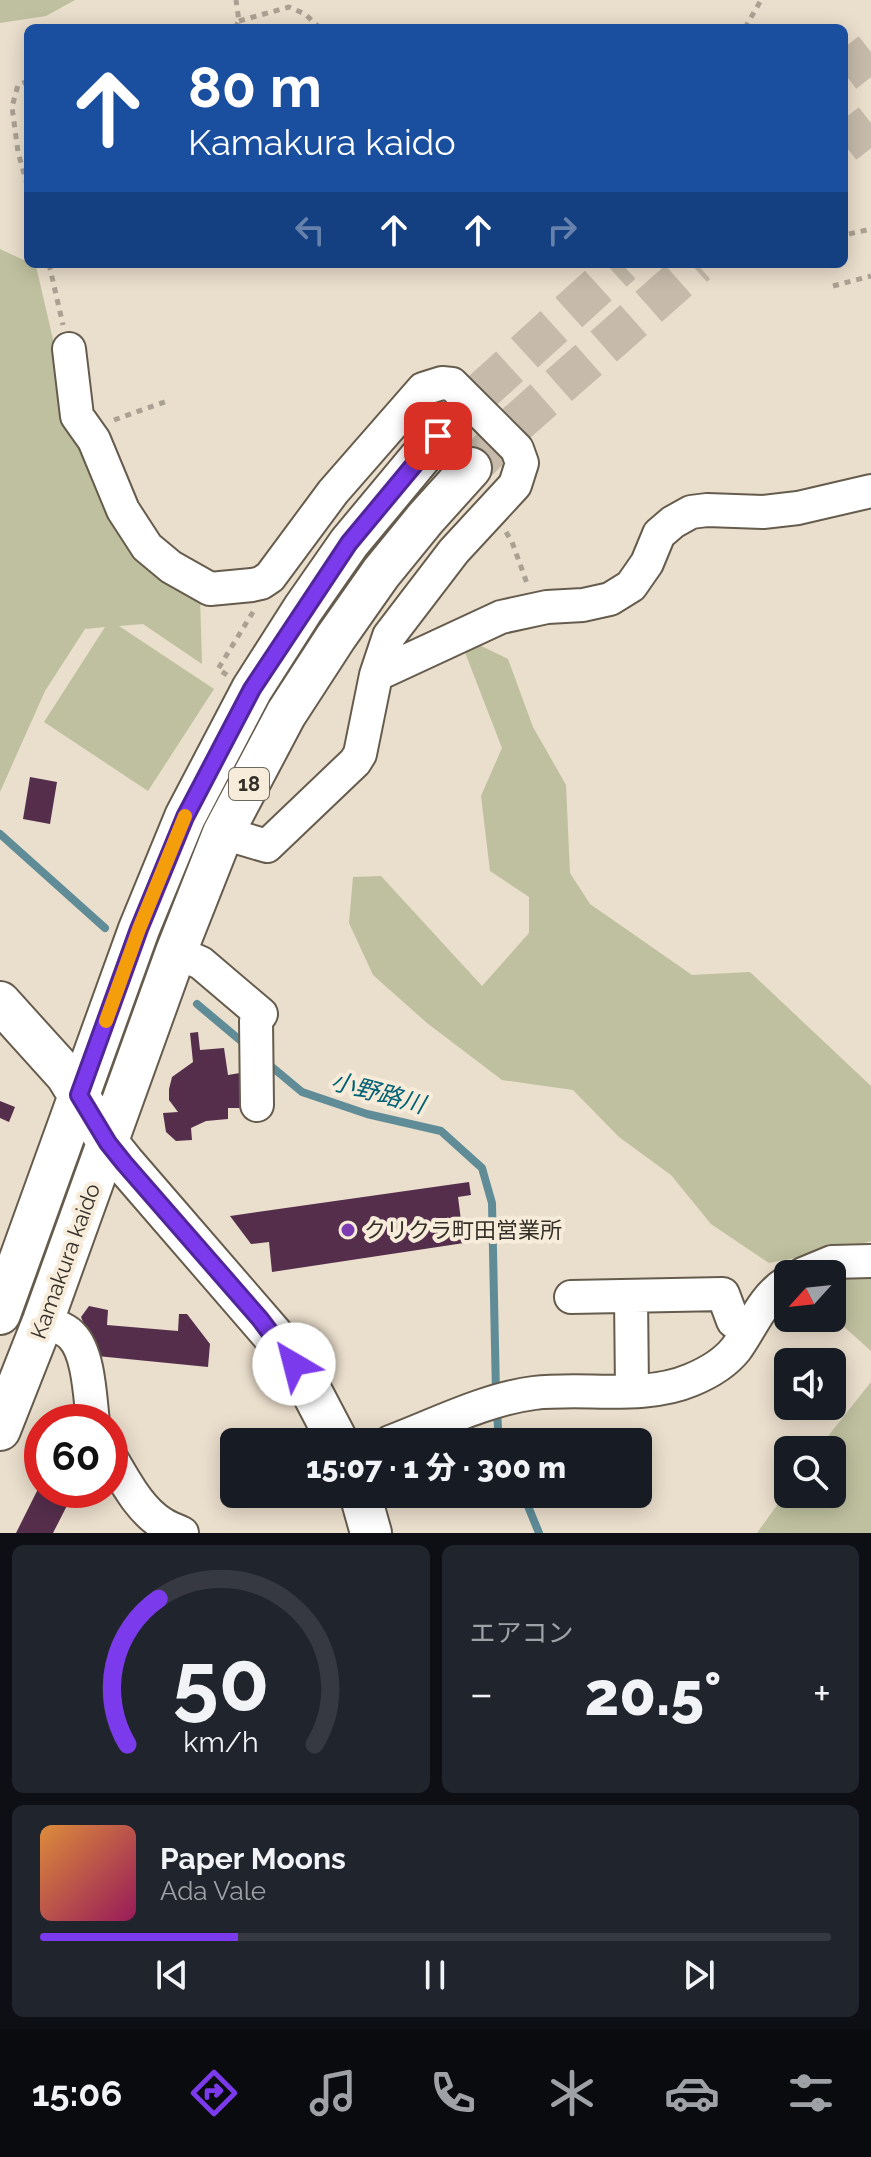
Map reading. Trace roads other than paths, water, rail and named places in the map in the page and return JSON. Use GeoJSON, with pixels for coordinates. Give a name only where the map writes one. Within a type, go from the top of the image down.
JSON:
{"type":"FeatureCollection","features":[{"type":"Feature","properties":{"kind":"main road","name":"18"},"geometry":{"type":"LineString","coordinates":[[79,1095],[139,929],[185,817],[252,689],[349,543],[438,436]]}},
{"type":"Feature","properties":{"kind":"main road","name":"18"},"geometry":{"type":"LineString","coordinates":[[108,1143],[176,952],[223,833],[286,714],[381,573],[471,468]]}},
{"type":"Feature","properties":{"kind":"main road"},"geometry":{"type":"LineString","coordinates":[[0,1002],[66,1075],[108,1143],[284,1348],[305,1379],[331,1428]]}},
{"type":"Feature","properties":{"kind":"main road","name":"Kamakura kaido"},"geometry":{"type":"LineString","coordinates":[[4,1290],[79,1095]]}},
{"type":"Feature","properties":{"kind":"main road","name":"Kamakura kaido"},"geometry":{"type":"LineString","coordinates":[[0,1430],[108,1143]]}},
{"type":"Feature","properties":{"kind":"main road"},"geometry":{"type":"LineString","coordinates":[[364,1508],[371,1533]]}},
{"type":"Feature","properties":{"kind":"street"},"geometry":{"type":"LineString","coordinates":[[69,349],[77,416],[94,440],[123,510],[147,547],[171,567],[210,589],[252,585],[270,577],[333,492],[423,389],[442,383],[452,384],[517,449],[522,463],[515,485],[454,551],[389,636],[376,675],[360,754],[355,762],[267,846],[223,833]]}},
{"type":"Feature","properties":{"kind":"street"},"geometry":{"type":"LineString","coordinates":[[376,675],[501,617],[610,599],[631,586],[647,563],[659,534],[691,512],[763,512],[798,508],[871,491]]}},
{"type":"Feature","properties":{"kind":"street"},"geometry":{"type":"LineString","coordinates":[[176,952],[201,963],[261,1014],[256,1021],[257,1095]]}},
{"type":"Feature","properties":{"kind":"street"},"geometry":{"type":"LineString","coordinates":[[846,1262],[871,1261]]}},
{"type":"Feature","properties":{"kind":"street"},"geometry":{"type":"LineString","coordinates":[[427,1428],[511,1397],[536,1393],[665,1389],[689,1381],[712,1370],[734,1352],[774,1293]]}},
{"type":"Feature","properties":{"kind":"street"},"geometry":{"type":"LineString","coordinates":[[571,1297],[723,1294],[733,1321],[747,1331]]}},
{"type":"Feature","properties":{"kind":"street"},"geometry":{"type":"LineString","coordinates":[[631,1296],[632,1390]]}},
{"type":"Feature","properties":{"kind":"street"},"geometry":{"type":"LineString","coordinates":[[43,1321],[71,1335],[78,1345],[84,1362],[90,1404]]}},
{"type":"Feature","properties":{"kind":"street"},"geometry":{"type":"LineString","coordinates":[[128,1485],[137,1499],[162,1524],[182,1533]]}},
{"type":"Feature","properties":{"kind":"waterway","name":"小野路川"},"geometry":{"type":"LineString","coordinates":[[0,834],[105,928]]}},
{"type":"Feature","properties":{"kind":"waterway","name":"小野路川"},"geometry":{"type":"LineString","coordinates":[[197,1004],[247,1046]]}},
{"type":"Feature","properties":{"kind":"waterway","name":"小野路川"},"geometry":{"type":"LineString","coordinates":[[266,1062],[302,1092],[367,1114],[441,1131],[482,1168],[492,1203],[496,1394]]}},
{"type":"Feature","properties":{"kind":"waterway","name":"小野路川"},"geometry":{"type":"LineString","coordinates":[[497,1408],[498,1428]]}},
{"type":"Feature","properties":{"kind":"waterway","name":"小野路川"},"geometry":{"type":"LineString","coordinates":[[529,1508],[539,1533]]}},
{"type":"Feature","properties":{"kind":"tunnel"},"geometry":{"type":"LineString","coordinates":[[848,70],[871,52]]}},
{"type":"Feature","properties":{"kind":"tunnel"},"geometry":{"type":"LineString","coordinates":[[848,141],[871,123]]}},
{"type":"Feature","properties":{"kind":"tunnel"},"geometry":{"type":"LineString","coordinates":[[438,436],[479,394],[618,268]]}},
{"type":"Feature","properties":{"kind":"tunnel"},"geometry":{"type":"LineString","coordinates":[[471,468],[518,422],[692,268]]}},
{"type":"Feature","properties":{"kind":"place","name":"クリクラ町田営業所"},"geometry":{"type":"Point","coordinates":[348,1230]}}]}
